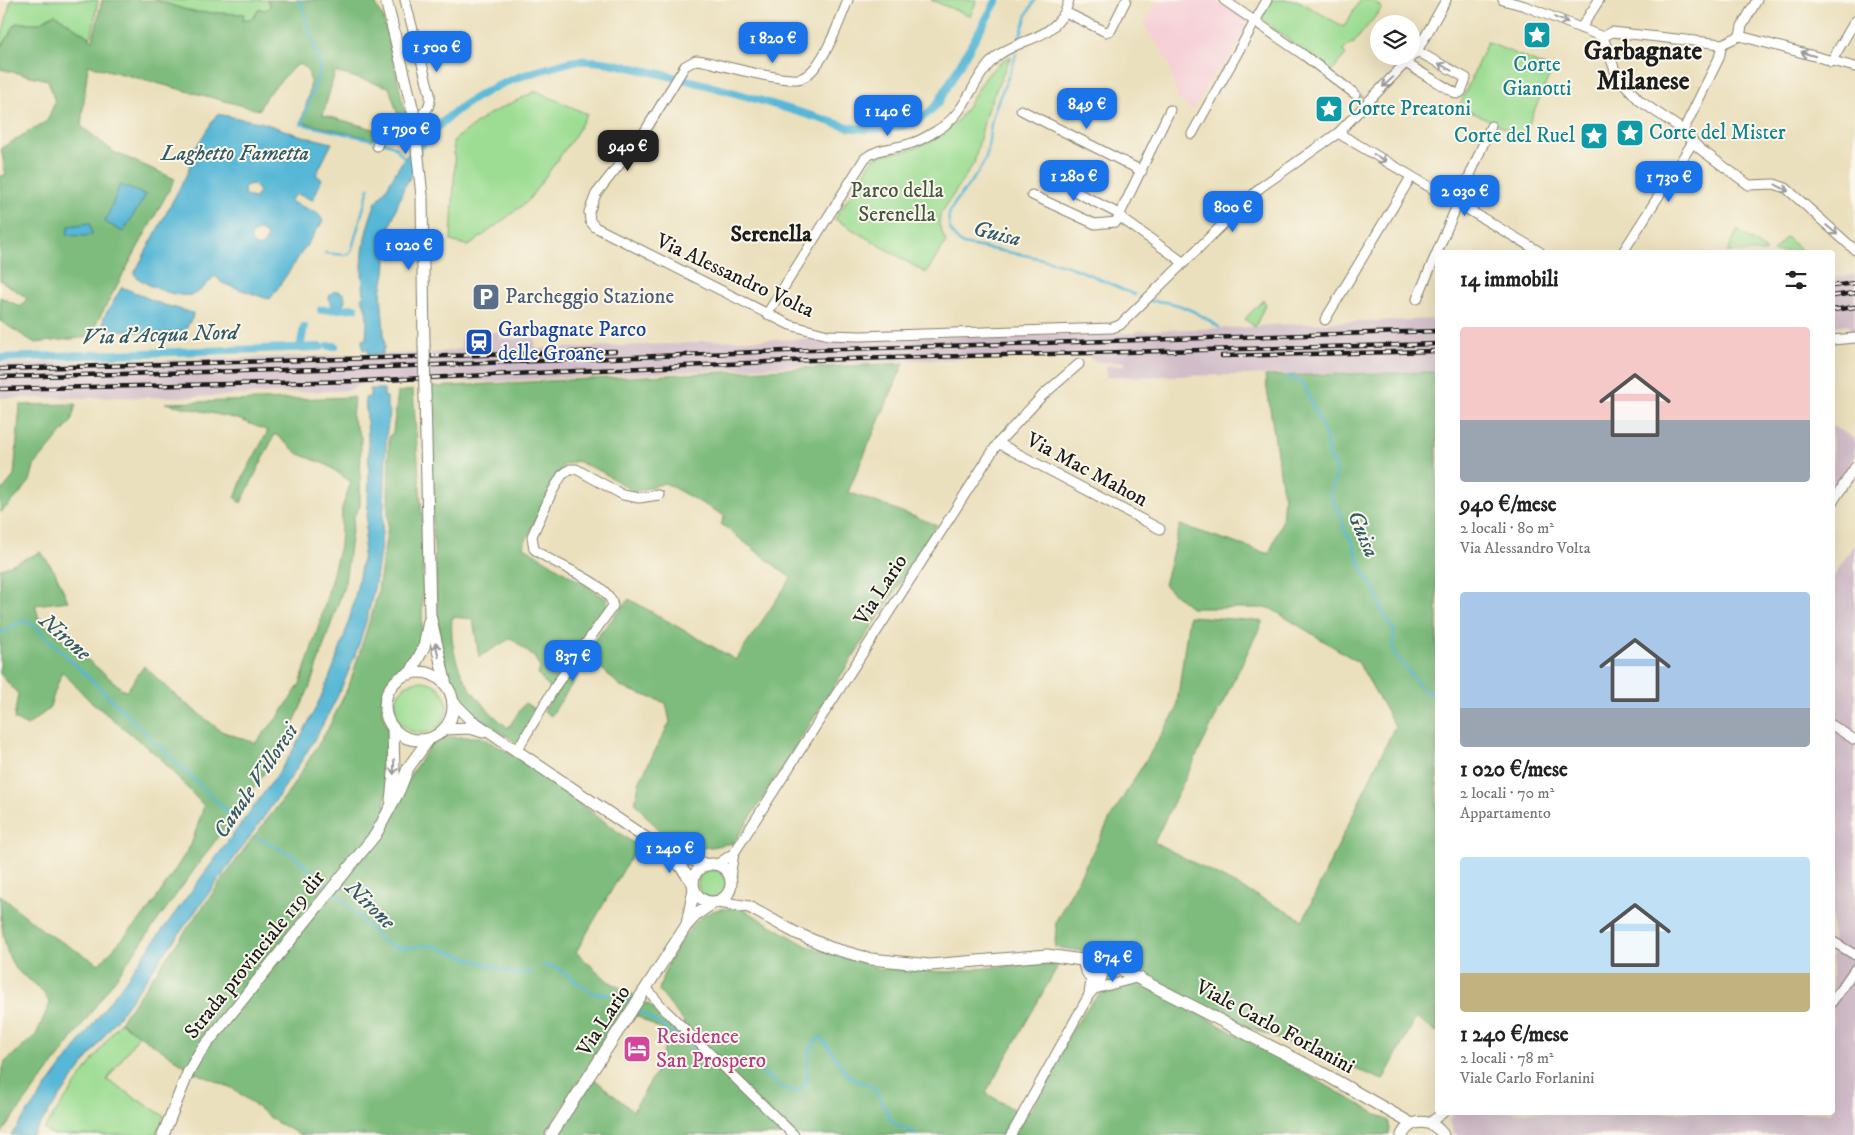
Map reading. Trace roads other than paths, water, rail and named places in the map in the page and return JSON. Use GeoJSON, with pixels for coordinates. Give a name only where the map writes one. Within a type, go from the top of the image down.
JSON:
{"type":"FeatureCollection","features":[{"type":"Feature","properties":{"kind":"street"},"geometry":{"type":"LineString","coordinates":[[386,0],[409,116],[422,196],[430,615],[446,685],[453,702],[471,720],[665,851],[678,863],[699,898],[715,902],[728,895],[730,880],[722,867],[665,851]]}},
{"type":"Feature","properties":{"kind":"street"},"geometry":{"type":"LineString","coordinates":[[377,146],[393,120],[426,112],[431,102],[405,0]]}},
{"type":"Feature","properties":{"kind":"street","name":"Via Alessandro Volta"},"geometry":{"type":"LineString","coordinates":[[848,0],[826,49],[810,72],[802,78],[786,79],[696,60],[689,62],[682,70],[642,136],[596,194],[589,212],[590,221],[595,228],[802,330],[839,336],[1106,329],[1120,325],[1184,263]]}},
{"type":"Feature","properties":{"kind":"street"},"geometry":{"type":"LineString","coordinates":[[768,314],[865,158],[873,153],[910,144],[937,131],[960,111],[988,66],[996,57],[1044,34],[1056,26],[1065,12],[1069,0]]}},
{"type":"Feature","properties":{"kind":"street"},"geometry":{"type":"LineString","coordinates":[[1065,12],[1109,32],[1126,0]]}},
{"type":"Feature","properties":{"kind":"street"},"geometry":{"type":"LineString","coordinates":[[1224,0],[1305,56],[1355,94]]}},
{"type":"Feature","properties":{"kind":"street"},"geometry":{"type":"LineString","coordinates":[[1192,134],[1267,0]]}},
{"type":"Feature","properties":{"kind":"street"},"geometry":{"type":"LineString","coordinates":[[1420,47],[1446,0]]}},
{"type":"Feature","properties":{"kind":"street"},"geometry":{"type":"LineString","coordinates":[[1503,0],[1519,2],[1603,37],[1617,76],[1624,86],[1640,101],[1683,131],[1693,142],[1748,185],[1780,184],[1811,209],[1822,222],[1855,250]]}},
{"type":"Feature","properties":{"kind":"street"},"geometry":{"type":"LineString","coordinates":[[1581,28],[1599,0]]}},
{"type":"Feature","properties":{"kind":"street"},"geometry":{"type":"LineString","coordinates":[[1740,36],[1742,26],[1757,0]]}},
{"type":"Feature","properties":{"kind":"street"},"geometry":{"type":"LineString","coordinates":[[1831,62],[1855,21]]}},
{"type":"Feature","properties":{"kind":"street"},"geometry":{"type":"LineString","coordinates":[[1603,37],[1612,32],[1722,44],[1740,36],[1780,45],[1831,62],[1855,67]]}},
{"type":"Feature","properties":{"kind":"street"},"geometry":{"type":"LineString","coordinates":[[1683,131],[1719,58],[1722,44]]}},
{"type":"Feature","properties":{"kind":"street"},"geometry":{"type":"LineString","coordinates":[[1409,65],[1456,94],[1461,92],[1466,78],[1420,52]]}},
{"type":"Feature","properties":{"kind":"street"},"geometry":{"type":"LineString","coordinates":[[1072,190],[1121,215],[1124,220],[1184,263],[1262,187],[1338,133],[1366,102],[1406,65]]}},
{"type":"Feature","properties":{"kind":"street"},"geometry":{"type":"LineString","coordinates":[[1022,110],[1142,171]]}},
{"type":"Feature","properties":{"kind":"street"},"geometry":{"type":"LineString","coordinates":[[1032,195],[1098,225],[1116,222],[1170,110]]}},
{"type":"Feature","properties":{"kind":"street"},"geometry":{"type":"LineString","coordinates":[[1438,250],[1491,126]]}},
{"type":"Feature","properties":{"kind":"street"},"geometry":{"type":"LineString","coordinates":[[1338,133],[1537,250]]}},
{"type":"Feature","properties":{"kind":"street"},"geometry":{"type":"LineString","coordinates":[[1624,250],[1693,142]]}},
{"type":"Feature","properties":{"kind":"street"},"geometry":{"type":"LineString","coordinates":[[1325,320],[1411,177]]}},
{"type":"Feature","properties":{"kind":"street"},"geometry":{"type":"LineString","coordinates":[[1418,298],[1435,258]]}},
{"type":"Feature","properties":{"kind":"street"},"geometry":{"type":"LineString","coordinates":[[1835,340],[1855,338]]}},
{"type":"Feature","properties":{"kind":"street","name":"Via Lario"},"geometry":{"type":"LineString","coordinates":[[730,880],[734,853],[998,443],[1043,395],[1079,364]]}},
{"type":"Feature","properties":{"kind":"street","name":"Via Mac Mahon"},"geometry":{"type":"LineString","coordinates":[[998,443],[1160,529]]}},
{"type":"Feature","properties":{"kind":"street"},"geometry":{"type":"LineString","coordinates":[[1835,498],[1855,467]]}},
{"type":"Feature","properties":{"kind":"street"},"geometry":{"type":"LineString","coordinates":[[517,750],[558,682],[613,606],[609,596],[594,585],[534,549],[532,541],[533,532],[559,480],[570,469],[580,470],[623,495],[639,498],[659,495]]}},
{"type":"Feature","properties":{"kind":"street"},"geometry":{"type":"LineString","coordinates":[[410,674],[424,647],[430,615]]}},
{"type":"Feature","properties":{"kind":"street"},"geometry":{"type":"LineString","coordinates":[[446,685],[430,674],[410,674],[398,680],[387,696],[386,709],[393,728],[409,739],[429,739],[444,730],[470,728],[492,735]]}},
{"type":"Feature","properties":{"kind":"street"},"geometry":{"type":"LineString","coordinates":[[444,730],[452,714],[453,702]]}},
{"type":"Feature","properties":{"kind":"street"},"geometry":{"type":"LineString","coordinates":[[1835,727],[1855,740]]}},
{"type":"Feature","properties":{"kind":"street","name":"Strada provinciale 119 dir"},"geometry":{"type":"LineString","coordinates":[[390,807],[394,774],[393,728]]}},
{"type":"Feature","properties":{"kind":"street","name":"Strada provinciale 119 dir"},"geometry":{"type":"LineString","coordinates":[[164,1135],[188,1073],[200,1052],[376,834],[399,791],[408,768],[429,739]]}},
{"type":"Feature","properties":{"kind":"street","name":"Via Lario"},"geometry":{"type":"LineString","coordinates":[[712,865],[734,853]]}},
{"type":"Feature","properties":{"kind":"street"},"geometry":{"type":"LineString","coordinates":[[693,886],[696,873],[712,865]]}},
{"type":"Feature","properties":{"kind":"street","name":"Viale Carlo Forlanini"},"geometry":{"type":"LineString","coordinates":[[730,880],[749,907]]}},
{"type":"Feature","properties":{"kind":"street","name":"Via Lario"},"geometry":{"type":"LineString","coordinates":[[686,926],[693,886]]}},
{"type":"Feature","properties":{"kind":"street","name":"Via Lario"},"geometry":{"type":"LineString","coordinates":[[551,1135],[686,926],[697,914],[715,902]]}},
{"type":"Feature","properties":{"kind":"street","name":"Viale Carlo Forlanini"},"geometry":{"type":"LineString","coordinates":[[715,902],[749,907],[796,934],[831,948],[871,959],[930,965],[1047,955],[1102,964],[1140,977],[1319,1072],[1412,1124]]}},
{"type":"Feature","properties":{"kind":"street"},"geometry":{"type":"LineString","coordinates":[[1835,943],[1855,955]]}},
{"type":"Feature","properties":{"kind":"street"},"geometry":{"type":"LineString","coordinates":[[1082,960],[1091,988]]}},
{"type":"Feature","properties":{"kind":"street"},"geometry":{"type":"LineString","coordinates":[[1011,1135],[1091,988],[1103,975],[1102,964]]}},
{"type":"Feature","properties":{"kind":"street"},"geometry":{"type":"LineString","coordinates":[[1835,998],[1855,969]]}},
{"type":"Feature","properties":{"kind":"street"},"geometry":{"type":"LineString","coordinates":[[1091,988],[1140,977]]}},
{"type":"Feature","properties":{"kind":"street"},"geometry":{"type":"LineString","coordinates":[[647,989],[663,1008],[794,1135]]}},
{"type":"Feature","properties":{"kind":"street"},"geometry":{"type":"LineString","coordinates":[[1391,1112],[1400,1135],[1412,1124],[1429,1123],[1440,1115]]}},
{"type":"Feature","properties":{"kind":"street"},"geometry":{"type":"LineString","coordinates":[[1429,1123],[1436,1127],[1442,1135]]}},
{"type":"Feature","properties":{"kind":"water","name":"Laghetto Fametta"},"geometry":{"type":"Polygon","coordinates":[[[217,114],[264,123],[295,134],[332,143],[316,175],[322,179],[313,200],[297,194],[291,199],[293,203],[318,213],[323,221],[271,298],[268,299],[222,283],[215,276],[194,294],[177,295],[152,286],[134,274],[188,172],[193,152],[217,114]],[[254,184],[247,185],[244,189],[245,196],[255,198],[259,192],[254,184]],[[260,230],[253,233],[251,239],[252,243],[256,246],[262,246],[267,239],[266,234],[260,230]]]}},
{"type":"Feature","properties":{"kind":"water"},"geometry":{"type":"Polygon","coordinates":[[[411,150],[413,173],[404,187],[388,232],[385,273],[381,292],[385,348],[383,349],[383,354],[368,355],[368,349],[363,350],[362,340],[366,339],[367,318],[361,298],[364,294],[362,258],[368,224],[376,202],[411,150]]]}},
{"type":"Feature","properties":{"kind":"water"},"geometry":{"type":"Polygon","coordinates":[[[120,185],[146,195],[123,232],[105,222],[120,185]]]}},
{"type":"Feature","properties":{"kind":"water"},"geometry":{"type":"Polygon","coordinates":[[[90,223],[92,234],[85,236],[67,235],[69,226],[90,223]]]}},
{"type":"Feature","properties":{"kind":"water"},"geometry":{"type":"Polygon","coordinates":[[[122,287],[161,304],[193,313],[192,319],[184,331],[152,334],[105,328],[103,325],[104,317],[122,287]]]}},
{"type":"Feature","properties":{"kind":"water"},"geometry":{"type":"Polygon","coordinates":[[[334,291],[340,291],[345,296],[343,305],[334,307],[329,302],[329,296],[334,291]]]}},
{"type":"Feature","properties":{"kind":"water","name":"Canale Villoresi"},"geometry":{"type":"Polygon","coordinates":[[[370,389],[384,389],[384,397],[387,397],[387,408],[390,411],[386,436],[382,533],[376,579],[365,625],[337,698],[299,765],[255,830],[32,1135],[11,1135],[277,775],[304,731],[326,686],[343,641],[356,594],[364,547],[368,498],[365,398],[370,397],[370,389]]]}},
{"type":"Feature","properties":{"kind":"waterway"},"geometry":{"type":"LineString","coordinates":[[300,0],[321,68],[301,124],[373,140]]}},
{"type":"Feature","properties":{"kind":"waterway","name":"Canale Villoresi"},"geometry":{"type":"LineString","coordinates":[[417,151],[444,121],[459,109],[493,88],[530,73],[575,61],[611,63],[698,83],[848,127],[860,129],[897,127],[919,119],[938,103],[997,0]]}},
{"type":"Feature","properties":{"kind":"waterway","name":"Guisa"},"geometry":{"type":"LineString","coordinates":[[1019,39],[1028,12],[1035,0]]}},
{"type":"Feature","properties":{"kind":"waterway","name":"Guisa"},"geometry":{"type":"LineString","coordinates":[[1016,54],[993,115],[983,165],[951,209],[949,224],[952,232],[963,244],[1061,264],[1135,295]]}},
{"type":"Feature","properties":{"kind":"waterway"},"geometry":{"type":"LineString","coordinates":[[383,142],[394,146],[406,160]]}},
{"type":"Feature","properties":{"kind":"waterway"},"geometry":{"type":"LineString","coordinates":[[325,253],[345,255],[351,252],[369,188]]}},
{"type":"Feature","properties":{"kind":"waterway","name":"Guisa"},"geometry":{"type":"LineString","coordinates":[[1150,301],[1160,301],[1186,308],[1203,316],[1219,327]]}},
{"type":"Feature","properties":{"kind":"waterway","name":"Via d'Acqua Nord"},"geometry":{"type":"LineString","coordinates":[[321,310],[355,308]]}},
{"type":"Feature","properties":{"kind":"waterway","name":"Via d'Acqua Nord"},"geometry":{"type":"LineString","coordinates":[[300,348],[304,327]]}},
{"type":"Feature","properties":{"kind":"waterway"},"geometry":{"type":"LineString","coordinates":[[329,346],[335,346]]}},
{"type":"Feature","properties":{"kind":"waterway","name":"Via d'Acqua Nord"},"geometry":{"type":"LineString","coordinates":[[0,358],[321,347]]}},
{"type":"Feature","properties":{"kind":"waterway","name":"Guisa"},"geometry":{"type":"LineString","coordinates":[[1286,376],[1300,381],[1304,385],[1325,434],[1329,455],[1336,467],[1331,496],[1342,518],[1344,529],[1352,541],[1363,572],[1375,589],[1383,613],[1394,630],[1393,652],[1422,689],[1435,695]]}},
{"type":"Feature","properties":{"kind":"waterway","name":"Nirone"},"geometry":{"type":"LineString","coordinates":[[0,634],[24,620],[35,626],[236,820]]}},
{"type":"Feature","properties":{"kind":"waterway","name":"Nirone"},"geometry":{"type":"LineString","coordinates":[[257,837],[294,856],[328,886]]}},
{"type":"Feature","properties":{"kind":"waterway","name":"Nirone"},"geometry":{"type":"LineString","coordinates":[[334,891],[382,941],[393,947],[409,948],[430,945],[518,975],[532,971]]}},
{"type":"Feature","properties":{"kind":"waterway","name":"Nirone"},"geometry":{"type":"LineString","coordinates":[[543,966],[556,968],[592,992],[620,994],[632,1005]]}},
{"type":"Feature","properties":{"kind":"waterway","name":"Nirone"},"geometry":{"type":"LineString","coordinates":[[636,1009],[704,1054]]}},
{"type":"Feature","properties":{"kind":"waterway","name":"Nirone"},"geometry":{"type":"LineString","coordinates":[[724,1059],[750,1063],[781,1087],[796,1093],[807,1082],[808,1053],[818,1038],[821,1038],[850,1077],[875,1089],[892,1122],[917,1135]]}},
{"type":"Feature","properties":{"kind":"tunnel"},"geometry":{"type":"LineString","coordinates":[[1355,94],[1365,101]]}},
{"type":"Feature","properties":{"kind":"railway"},"geometry":{"type":"LineString","coordinates":[[1835,286],[1855,283]]}},
{"type":"Feature","properties":{"kind":"railway"},"geometry":{"type":"LineString","coordinates":[[1835,296],[1855,293]]}},
{"type":"Feature","properties":{"kind":"railway"},"geometry":{"type":"LineString","coordinates":[[1835,310],[1855,307]]}},
{"type":"Feature","properties":{"kind":"railway"},"geometry":{"type":"LineString","coordinates":[[0,377],[362,368],[810,350],[1435,331]]}},
{"type":"Feature","properties":{"kind":"railway"},"geometry":{"type":"LineString","coordinates":[[0,389],[362,381],[811,360],[1435,344]]}},
{"type":"Feature","properties":{"kind":"railway"},"geometry":{"type":"LineString","coordinates":[[0,369],[615,351]]}},
{"type":"Feature","properties":{"kind":"railway"},"geometry":{"type":"LineString","coordinates":[[1222,356],[1435,351]]}},
{"type":"Feature","properties":{"kind":"place","name":"Corte Gianotti"},"geometry":{"type":"Point","coordinates":[1537,35]}},
{"type":"Feature","properties":{"kind":"place","name":"Corte Preatoni"},"geometry":{"type":"Point","coordinates":[1329,109]}},
{"type":"Feature","properties":{"kind":"place","name":"Corte del Mister"},"geometry":{"type":"Point","coordinates":[1630,133]}},
{"type":"Feature","properties":{"kind":"place","name":"Corte del Ruel"},"geometry":{"type":"Point","coordinates":[1594,136]}},
{"type":"Feature","properties":{"kind":"place","name":"Parcheggio Stazione"},"geometry":{"type":"Point","coordinates":[486,297]}},
{"type":"Feature","properties":{"kind":"place","name":"Garbagnate Parco delle Groane"},"geometry":{"type":"Point","coordinates":[479,342]}},
{"type":"Feature","properties":{"kind":"place","name":"Residence San Prospero"},"geometry":{"type":"Point","coordinates":[637,1049]}},
{"type":"Feature","properties":{"kind":"district","name":"Garbagnate Milanese"},"geometry":{"type":"Point","coordinates":[1643,66]}},
{"type":"Feature","properties":{"kind":"district","name":"Serenella"},"geometry":{"type":"Point","coordinates":[771,234]}},
{"type":"Feature","properties":{"kind":"park label","name":"Parco della Serenella"},"geometry":{"type":"Point","coordinates":[897,203]}}]}
